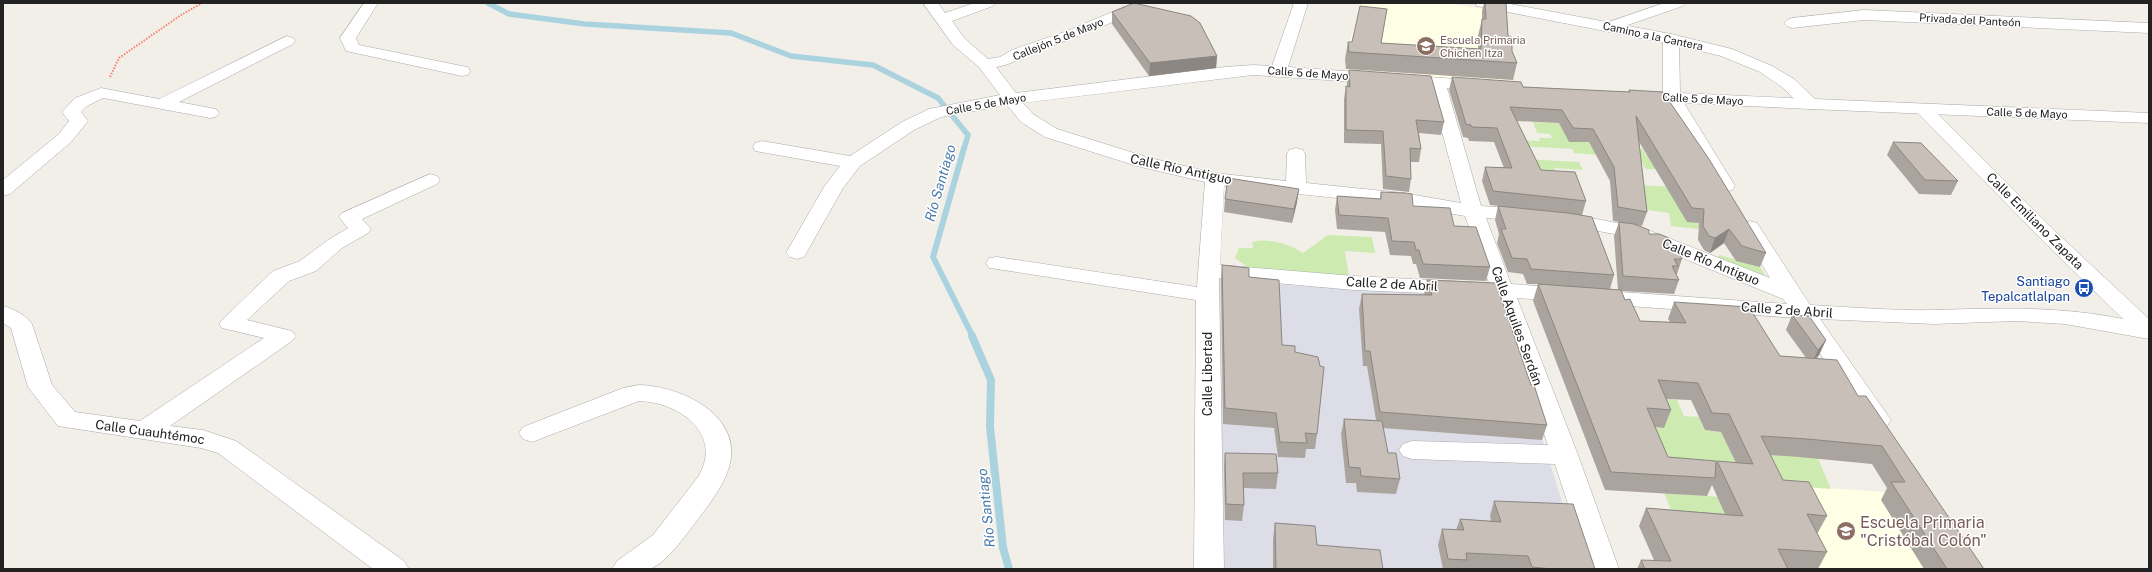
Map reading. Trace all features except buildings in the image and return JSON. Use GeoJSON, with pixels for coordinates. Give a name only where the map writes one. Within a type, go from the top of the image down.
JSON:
{"type":"FeatureCollection","features":[{"type":"Feature","properties":{"kind":"street"},"geometry":{"type":"LineString","coordinates":[[371,3],[348,38],[352,48],[462,71]]}},
{"type":"Feature","properties":{"kind":"street","name":"Calle Río Antiguo"},"geometry":{"type":"LineString","coordinates":[[930,3],[944,19],[960,42],[985,64],[1011,99],[1028,118],[1051,133],[1144,162],[1215,179],[1403,199],[1473,211],[1545,217],[1636,232],[1798,303]]}},
{"type":"Feature","properties":{"kind":"street"},"geometry":{"type":"LineString","coordinates":[[944,19],[988,3]]}},
{"type":"Feature","properties":{"kind":"street"},"geometry":{"type":"LineString","coordinates":[[1279,71],[1301,3]]}},
{"type":"Feature","properties":{"kind":"street"},"geometry":{"type":"LineString","coordinates":[[1608,27],[1678,3]]}},
{"type":"Feature","properties":{"kind":"street","name":"Camino a la Cantera"},"geometry":{"type":"LineString","coordinates":[[1492,4],[1672,38],[1726,52],[1760,66],[1788,84],[1810,104]]}},
{"type":"Feature","properties":{"kind":"street"},"geometry":{"type":"LineString","coordinates":[[1980,8],[1992,21]]}},
{"type":"Feature","properties":{"kind":"street","name":"Callejón 5 de Mayo"},"geometry":{"type":"LineString","coordinates":[[985,64],[1005,61],[1018,53],[1073,34],[1129,10]]}},
{"type":"Feature","properties":{"kind":"street","name":"Privada del Panteón"},"geometry":{"type":"LineString","coordinates":[[1792,22],[1864,15],[2149,28]]}},
{"type":"Feature","properties":{"kind":"street"},"geometry":{"type":"LineString","coordinates":[[1672,38],[1672,98],[1798,303],[1889,437]]}},
{"type":"Feature","properties":{"kind":"street"},"geometry":{"type":"LineString","coordinates":[[162,104],[287,41]]}},
{"type":"Feature","properties":{"kind":"street","name":"Calle 5 de Mayo"},"geometry":{"type":"LineString","coordinates":[[797,253],[834,187],[853,162],[908,126],[935,113],[976,104],[1011,99],[1226,72],[1279,71],[1492,86]]}},
{"type":"Feature","properties":{"kind":"street","name":"Calle Aquiles Serdán"},"geometry":{"type":"LineString","coordinates":[[1437,82],[1473,211],[1565,455],[1604,569]]}},
{"type":"Feature","properties":{"kind":"street"},"geometry":{"type":"LineString","coordinates":[[3,190],[65,138],[79,121],[71,112],[74,108],[81,102],[101,93],[210,113]]}},
{"type":"Feature","properties":{"kind":"street","name":"Calle 5 de Mayo"},"geometry":{"type":"LineString","coordinates":[[1625,95],[2149,118]]}},
{"type":"Feature","properties":{"kind":"street","name":"Calle Emiliano Zapata"},"geometry":{"type":"LineString","coordinates":[[1924,109],[2050,237],[2149,332]]}},
{"type":"Feature","properties":{"kind":"street"},"geometry":{"type":"LineString","coordinates":[[828,156],[874,136],[908,126]]}},
{"type":"Feature","properties":{"kind":"street"},"geometry":{"type":"LineString","coordinates":[[762,146],[828,156],[853,162]]}},
{"type":"Feature","properties":{"kind":"street"},"geometry":{"type":"LineString","coordinates":[[1296,154],[1296,188]]}},
{"type":"Feature","properties":{"kind":"street","name":"Calle Libertad"},"geometry":{"type":"LineString","coordinates":[[1209,569],[1207,295],[1215,179]]}},
{"type":"Feature","properties":{"kind":"street"},"geometry":{"type":"LineString","coordinates":[[144,431],[284,336],[230,323],[281,276],[308,266],[335,244],[361,229],[349,217],[430,180]]}},
{"type":"Feature","properties":{"kind":"street"},"geometry":{"type":"LineString","coordinates":[[998,263],[1207,295]]}},
{"type":"Feature","properties":{"kind":"street","name":"Calle 2 de Abril"},"geometry":{"type":"LineString","coordinates":[[1209,271],[1354,283],[1798,303],[1934,317],[1960,315],[2037,315],[2107,323],[2149,332]]}},
{"type":"Feature","properties":{"kind":"street","name":"Calle Cuauhtémoc"},"geometry":{"type":"LineString","coordinates":[[3,313],[20,324],[40,387],[67,420],[203,438],[227,447],[394,569]]}},
{"type":"Feature","properties":{"kind":"street"},"geometry":{"type":"LineString","coordinates":[[532,433],[632,394],[644,392],[655,393],[691,407],[700,413],[715,433],[718,455],[716,469],[683,518],[658,548],[627,569]]}},
{"type":"Feature","properties":{"kind":"street"},"geometry":{"type":"LineString","coordinates":[[1412,450],[1565,455]]}},
{"type":"Feature","properties":{"kind":"path"},"geometry":{"type":"LineString","coordinates":[[101,93],[119,58],[181,15],[202,3]]}},
{"type":"Feature","properties":{"kind":"shaded area","name":"Escuela Primaria Chichen Itza"},"geometry":{"type":"Polygon","coordinates":[[[1361,3],[1446,3],[1503,12],[1508,68],[1513,82],[1347,72],[1345,59],[1361,3]]]}},
{"type":"Feature","properties":{"kind":"shaded area"},"geometry":{"type":"Polygon","coordinates":[[[1216,279],[1299,286],[1491,295],[1538,425],[1583,569],[1218,569],[1216,279]]]}},
{"type":"Feature","properties":{"kind":"shaded area","name":"Escuela Primaria \"Cristóbal Colón\""},"geometry":{"type":"Polygon","coordinates":[[[1767,484],[1913,494],[1961,569],[1773,569],[1767,484]]]}},
{"type":"Feature","properties":{"kind":"green space"},"geometry":{"type":"Polygon","coordinates":[[[1533,122],[1581,124],[1637,149],[1643,149],[1646,155],[1658,156],[1677,170],[1646,169],[1639,158],[1574,153],[1572,149],[1520,146],[1518,140],[1540,141],[1539,138],[1552,138],[1550,134],[1537,133],[1533,122]]]}},
{"type":"Feature","properties":{"kind":"green space"},"geometry":{"type":"Polygon","coordinates":[[[1522,159],[1579,162],[1583,170],[1554,168],[1557,176],[1537,182],[1522,159]]]}},
{"type":"Feature","properties":{"kind":"green space"},"geometry":{"type":"Polygon","coordinates":[[[1637,185],[1677,187],[1718,224],[1716,231],[1671,226],[1669,213],[1640,209],[1637,185]]]}},
{"type":"Feature","properties":{"kind":"green space"},"geometry":{"type":"Polygon","coordinates":[[[1328,235],[1372,237],[1375,253],[1345,251],[1349,276],[1249,268],[1235,258],[1239,248],[1253,248],[1252,242],[1258,241],[1278,242],[1291,246],[1303,253],[1328,235]]]}},
{"type":"Feature","properties":{"kind":"green space"},"geometry":{"type":"Polygon","coordinates":[[[1720,255],[1760,267],[1767,278],[1715,259],[1720,255]]]}},
{"type":"Feature","properties":{"kind":"green space"},"geometry":{"type":"Polygon","coordinates":[[[1651,398],[1677,400],[1684,416],[1699,417],[1705,430],[1721,432],[1745,482],[1656,475],[1640,425],[1664,428],[1651,398]]]}},
{"type":"Feature","properties":{"kind":"green space"},"geometry":{"type":"Polygon","coordinates":[[[1753,453],[1818,458],[1831,489],[1767,484],[1753,453]]]}},
{"type":"Feature","properties":{"kind":"green space"},"geometry":{"type":"Polygon","coordinates":[[[1664,493],[1733,498],[1743,552],[1681,533],[1664,493]]]}},
{"type":"Feature","properties":{"kind":"waterway","name":"Río Santiago"},"geometry":{"type":"LineString","coordinates":[[488,3],[509,14],[585,24],[731,33],[791,56],[873,65],[938,98],[968,135],[964,149]]}},
{"type":"Feature","properties":{"kind":"waterway","name":"Río Santiago"},"geometry":{"type":"LineString","coordinates":[[964,148],[933,257],[973,337]]}},
{"type":"Feature","properties":{"kind":"waterway","name":"Río Santiago"},"geometry":{"type":"LineString","coordinates":[[972,336],[991,380],[990,427],[1003,548],[1009,569]]}},
{"type":"Feature","properties":{"kind":"place","name":"Escuela Primaria Chichen Itza"},"geometry":{"type":"Point","coordinates":[1426,46]}},
{"type":"Feature","properties":{"kind":"place","name":"Santiago Tepalcatlalpan"},"geometry":{"type":"Point","coordinates":[2084,288]}},
{"type":"Feature","properties":{"kind":"place","name":"Escuela Primaria \"Cristóbal Colón\""},"geometry":{"type":"Point","coordinates":[1846,531]}}]}
